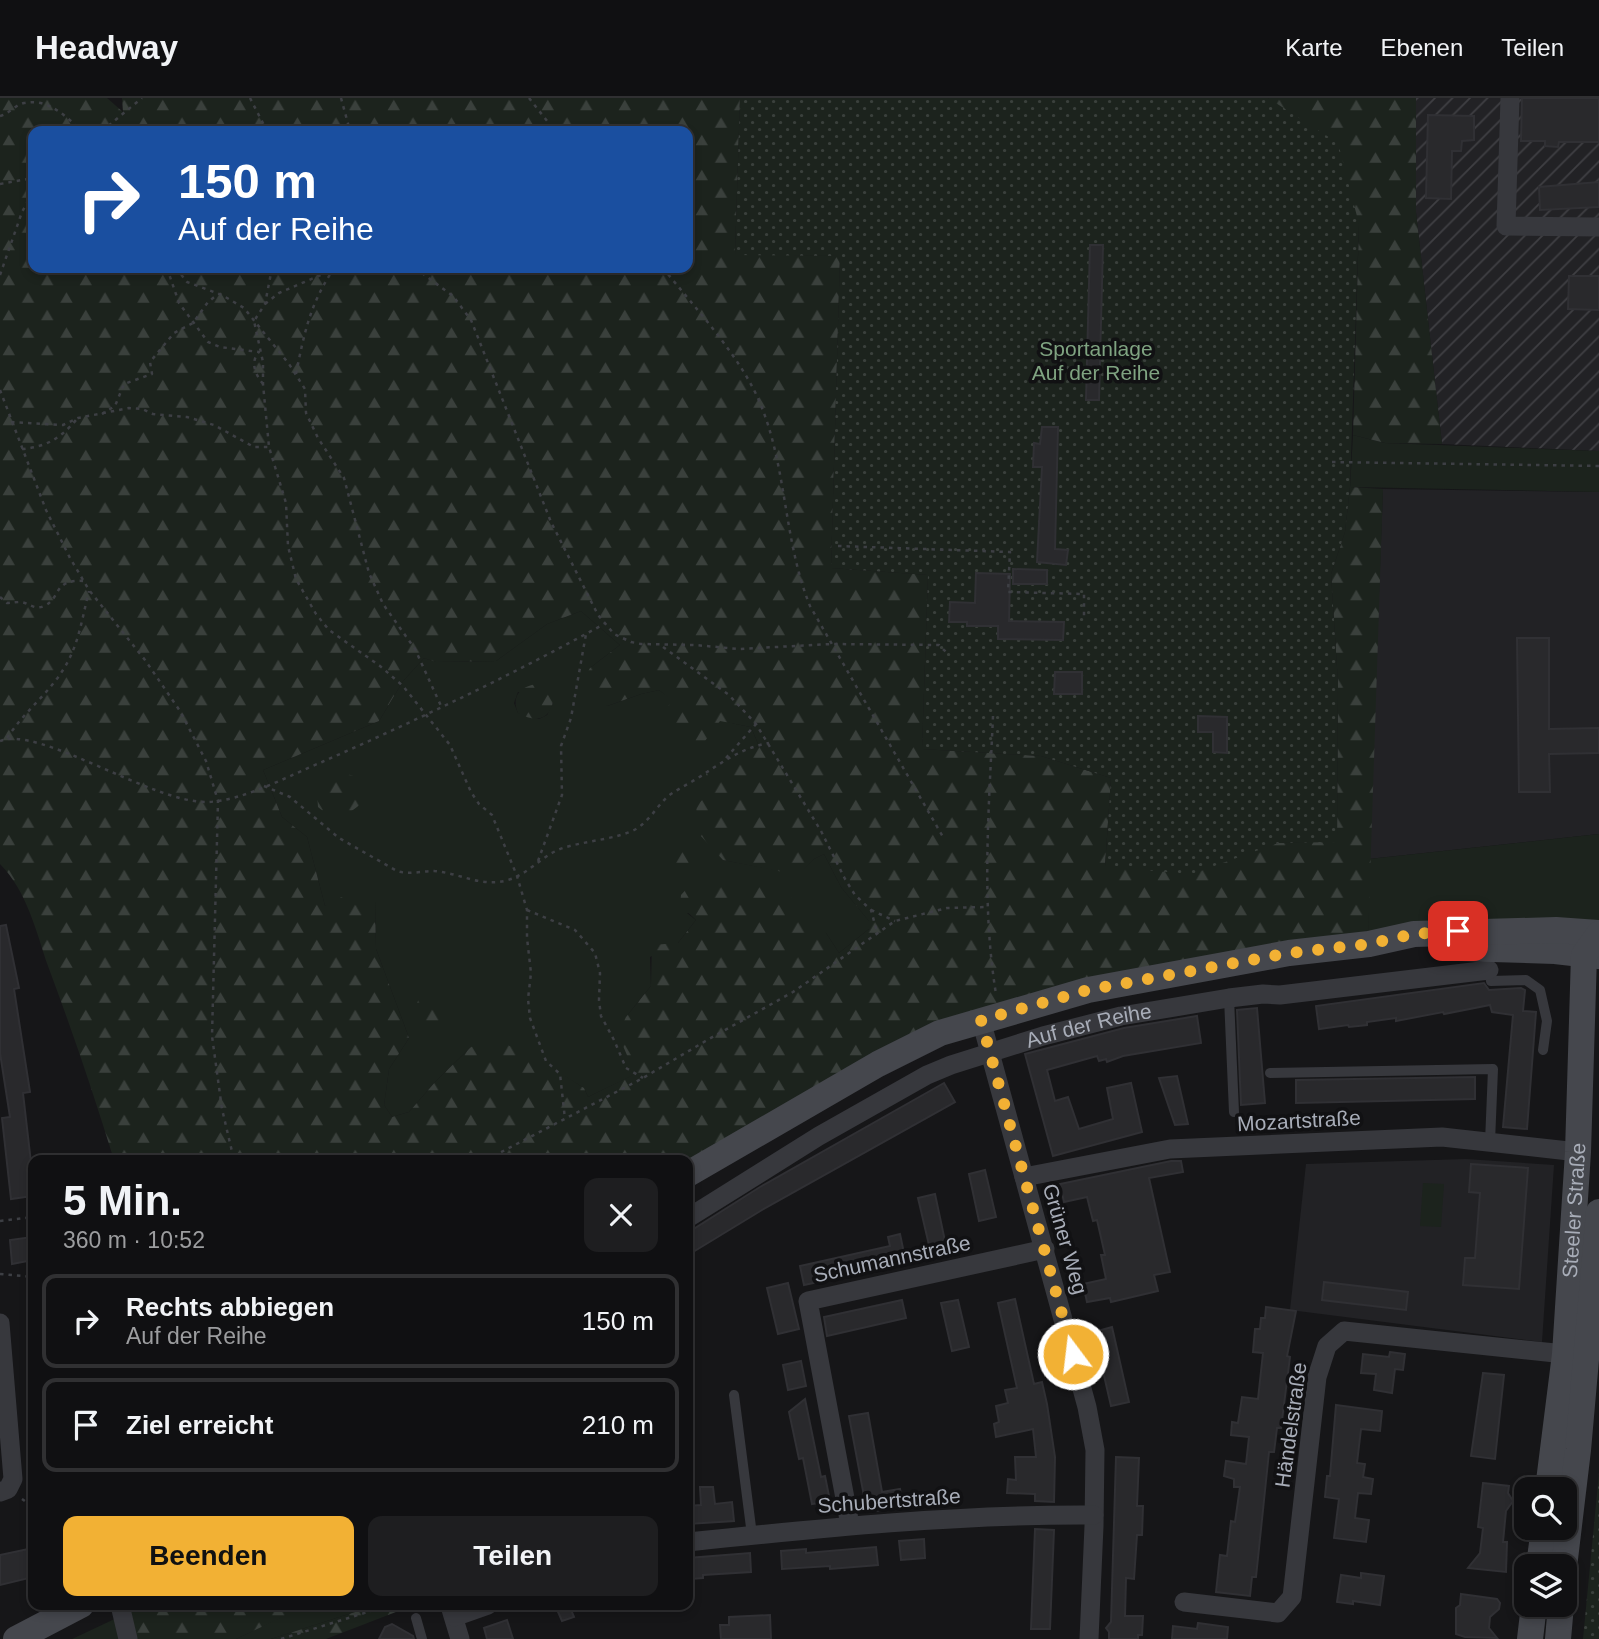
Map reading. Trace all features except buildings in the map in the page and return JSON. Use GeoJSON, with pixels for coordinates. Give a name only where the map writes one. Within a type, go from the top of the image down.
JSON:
{"type":"FeatureCollection","features":[{"type":"Feature","properties":{"kind":"main road","name":"Auf der Reihe"},"geometry":{"type":"LineString","coordinates":[[693,1171],[878,1064],[940,1033],[1088,990],[1289,953],[1369,944],[1414,934],[1556,930],[1595,945]]}},
{"type":"Feature","properties":{"kind":"main road","name":"Steeler Straße"},"geometry":{"type":"LineString","coordinates":[[1550,1477],[1565,1354],[1595,945]]}},
{"type":"Feature","properties":{"kind":"main road","name":"Steeler Straße"},"geometry":{"type":"LineString","coordinates":[[1566,1554],[1578,1450],[1599,1212]]}},
{"type":"Feature","properties":{"kind":"main road"},"geometry":{"type":"LineString","coordinates":[[16,1639],[71,1610]]}},
{"type":"Feature","properties":{"kind":"main road"},"geometry":{"type":"LineString","coordinates":[[1530,1639],[1533,1617]]}},
{"type":"Feature","properties":{"kind":"main road"},"geometry":{"type":"LineString","coordinates":[[1558,1639],[1560,1617]]}},
{"type":"Feature","properties":{"kind":"street"},"geometry":{"type":"LineString","coordinates":[[1510,98],[1506,226],[1599,227]]}},
{"type":"Feature","properties":{"kind":"street","name":"Auf der Reihe"},"geometry":{"type":"LineString","coordinates":[[693,1215],[819,1136],[927,1075],[989,1052],[1121,1016],[1229,998],[1280,995],[1489,970]]}},
{"type":"Feature","properties":{"kind":"street","name":"Grüner Weg"},"geometry":{"type":"LineString","coordinates":[[990,1017],[989,1052],[1045,1249],[1087,1407],[1095,1450],[1089,1639]]}},
{"type":"Feature","properties":{"kind":"street","name":"Mozartstraße"},"geometry":{"type":"LineString","coordinates":[[1024,1177],[1170,1149],[1442,1137],[1578,1152]]}},
{"type":"Feature","properties":{"kind":"street","name":"Schumannstraße"},"geometry":{"type":"LineString","coordinates":[[850,1525],[808,1301],[1045,1249]]}},
{"type":"Feature","properties":{"kind":"street"},"geometry":{"type":"LineString","coordinates":[[0,1323],[13,1479],[8,1489],[0,1492]]}},
{"type":"Feature","properties":{"kind":"street","name":"Händelstraße"},"geometry":{"type":"LineString","coordinates":[[1184,1602],[1278,1613],[1292,1597],[1317,1377],[1327,1346],[1344,1331],[1565,1354]]}},
{"type":"Feature","properties":{"kind":"street","name":"Schubertstraße"},"geometry":{"type":"LineString","coordinates":[[693,1541],[850,1525],[1027,1514],[1094,1515]]}},
{"type":"Feature","properties":{"kind":"street"},"geometry":{"type":"LineString","coordinates":[[121,1610],[128,1639]]}},
{"type":"Feature","properties":{"kind":"street"},"geometry":{"type":"LineString","coordinates":[[452,1611],[460,1639]]}},
{"type":"Feature","properties":{"kind":"lane"},"geometry":{"type":"LineString","coordinates":[[1489,970],[1491,981],[1526,981],[1540,990],[1547,1021],[1543,1050]]}},
{"type":"Feature","properties":{"kind":"lane"},"geometry":{"type":"LineString","coordinates":[[1229,998],[1234,1112]]}},
{"type":"Feature","properties":{"kind":"lane"},"geometry":{"type":"LineString","coordinates":[[1270,1073],[1493,1069],[1490,1142]]}},
{"type":"Feature","properties":{"kind":"lane"},"geometry":{"type":"LineString","coordinates":[[734,1395],[752,1535]]}},
{"type":"Feature","properties":{"kind":"lane"},"geometry":{"type":"LineString","coordinates":[[416,1618],[422,1639]]}},
{"type":"Feature","properties":{"kind":"path"},"geometry":{"type":"LineString","coordinates":[[108,126],[142,98]]}},
{"type":"Feature","properties":{"kind":"path"},"geometry":{"type":"LineString","coordinates":[[250,98],[264,126]]}},
{"type":"Feature","properties":{"kind":"path"},"geometry":{"type":"LineString","coordinates":[[341,98],[349,126]]}},
{"type":"Feature","properties":{"kind":"path"},"geometry":{"type":"LineString","coordinates":[[528,98],[551,126]]}},
{"type":"Feature","properties":{"kind":"path"},"geometry":{"type":"LineString","coordinates":[[0,116],[25,103],[35,102],[58,108],[77,126]]}},
{"type":"Feature","properties":{"kind":"path"},"geometry":{"type":"LineString","coordinates":[[0,184],[28,179]]}},
{"type":"Feature","properties":{"kind":"path"},"geometry":{"type":"LineString","coordinates":[[0,275],[28,201]]}},
{"type":"Feature","properties":{"kind":"path"},"geometry":{"type":"LineString","coordinates":[[169,273],[179,303],[208,342],[220,347],[259,352]]}},
{"type":"Feature","properties":{"kind":"path"},"geometry":{"type":"LineString","coordinates":[[180,273],[187,282],[244,308],[305,389],[306,412],[318,438],[344,478],[369,573],[383,604],[415,649],[441,706]]}},
{"type":"Feature","properties":{"kind":"path"},"geometry":{"type":"LineString","coordinates":[[265,304],[271,273]]}},
{"type":"Feature","properties":{"kind":"path"},"geometry":{"type":"LineString","coordinates":[[326,273],[279,293],[265,304],[254,321],[263,362],[269,447],[286,503],[288,546],[296,579],[316,614],[329,629],[395,677],[450,745],[471,792],[479,804],[492,815],[517,876],[527,910],[531,966],[528,999],[530,1018],[547,1060],[560,1074],[565,1119]]}},
{"type":"Feature","properties":{"kind":"path"},"geometry":{"type":"LineString","coordinates":[[296,375],[309,312],[332,273]]}},
{"type":"Feature","properties":{"kind":"path"},"geometry":{"type":"LineString","coordinates":[[422,273],[453,296],[471,320],[551,522],[604,624],[614,634],[631,642],[739,649],[832,644],[939,645],[949,655]]}},
{"type":"Feature","properties":{"kind":"path"},"geometry":{"type":"LineString","coordinates":[[667,273],[714,332],[758,396],[775,451],[795,565],[810,606],[943,837]]}},
{"type":"Feature","properties":{"kind":"path"},"geometry":{"type":"LineString","coordinates":[[98,416],[115,406],[124,384],[152,374],[150,362],[174,333],[193,323],[208,302],[218,294]]}},
{"type":"Feature","properties":{"kind":"path"},"geometry":{"type":"LineString","coordinates":[[259,352],[254,365],[263,384]]}},
{"type":"Feature","properties":{"kind":"path"},"geometry":{"type":"LineString","coordinates":[[0,390],[21,449],[57,534],[89,590],[145,660],[180,711],[206,761],[218,801],[212,1036],[222,1109],[233,1155]]}},
{"type":"Feature","properties":{"kind":"path"},"geometry":{"type":"LineString","coordinates":[[11,422],[62,425],[78,418],[130,408],[142,409],[153,414],[187,416],[214,425],[254,446],[269,447]]}},
{"type":"Feature","properties":{"kind":"path"},"geometry":{"type":"LineString","coordinates":[[21,449],[52,442],[78,418]]}},
{"type":"Feature","properties":{"kind":"path"},"geometry":{"type":"LineString","coordinates":[[1332,462],[1599,466]]}},
{"type":"Feature","properties":{"kind":"path"},"geometry":{"type":"LineString","coordinates":[[838,546],[1010,552],[1008,592],[1084,594],[1084,616]]}},
{"type":"Feature","properties":{"kind":"path"},"geometry":{"type":"LineString","coordinates":[[0,597],[7,603],[19,601],[40,608],[50,603],[61,586],[84,581]]}},
{"type":"Feature","properties":{"kind":"path"},"geometry":{"type":"LineString","coordinates":[[0,741],[7,738],[21,717],[58,677],[68,662],[79,637],[89,590]]}},
{"type":"Feature","properties":{"kind":"path"},"geometry":{"type":"LineString","coordinates":[[7,738],[48,746],[158,791],[196,801],[218,801],[264,786],[424,714],[504,677],[604,624]]}},
{"type":"Feature","properties":{"kind":"path"},"geometry":{"type":"LineString","coordinates":[[538,861],[562,795],[561,746],[571,718],[586,634]]}},
{"type":"Feature","properties":{"kind":"path"},"geometry":{"type":"LineString","coordinates":[[660,645],[729,695],[756,724],[821,831],[855,895],[871,910],[895,921]]}},
{"type":"Feature","properties":{"kind":"path"},"geometry":{"type":"LineString","coordinates":[[990,1017],[986,907],[993,716]]}},
{"type":"Feature","properties":{"kind":"path"},"geometry":{"type":"LineString","coordinates":[[724,760],[756,724]]}},
{"type":"Feature","properties":{"kind":"path"},"geometry":{"type":"LineString","coordinates":[[264,786],[290,797],[339,838],[397,871],[436,872],[488,883],[509,880],[562,849],[636,828],[649,818],[667,797],[724,760],[753,746],[769,743]]}},
{"type":"Feature","properties":{"kind":"path"},"geometry":{"type":"LineString","coordinates":[[496,1155],[643,1078],[793,992],[895,921],[947,908],[986,907]]}},
{"type":"Feature","properties":{"kind":"path"},"geometry":{"type":"LineString","coordinates":[[527,910],[575,930],[595,953],[600,973],[601,1016],[626,1068],[643,1078]]}},
{"type":"Feature","properties":{"kind":"path"},"geometry":{"type":"LineString","coordinates":[[871,910],[877,932]]}},
{"type":"Feature","properties":{"kind":"path"},"geometry":{"type":"LineString","coordinates":[[0,1221],[28,1218]]}},
{"type":"Feature","properties":{"kind":"path"},"geometry":{"type":"LineString","coordinates":[[0,1274],[28,1277]]}},
{"type":"Feature","properties":{"kind":"path"},"geometry":{"type":"LineString","coordinates":[[281,1639],[374,1610]]}},
{"type":"Feature","properties":{"kind":"shaded area"},"geometry":{"type":"Polygon","coordinates":[[[1416,98],[1599,98],[1599,451],[1442,444],[1416,212],[1416,98]]]}},
{"type":"Feature","properties":{"kind":"shaded area"},"geometry":{"type":"Polygon","coordinates":[[[1383,489],[1599,492],[1599,834],[1369,859],[1383,489]]]}},
{"type":"Feature","properties":{"kind":"shaded area"},"geometry":{"type":"Polygon","coordinates":[[[1466,1159],[1554,1165],[1542,1342],[1290,1310],[1306,1164],[1466,1159]]]}},
{"type":"Feature","properties":{"kind":"green space"},"geometry":{"type":"Polygon","coordinates":[[[0,98],[107,98],[123,112],[122,98],[740,98],[735,254],[840,256],[831,568],[928,575],[922,749],[1041,756],[1111,778],[1105,866],[1242,854],[1278,843],[1337,841],[1338,683],[1331,574],[1345,532],[1350,487],[1383,489],[1368,940],[1028,1002],[693,1158],[693,1155],[112,1155],[30,912],[0,864],[0,98]],[[581,611],[547,624],[496,661],[436,662],[424,658],[403,681],[379,721],[263,770],[282,817],[307,837],[325,906],[351,892],[375,902],[376,949],[409,1038],[389,1069],[384,1105],[392,1117],[409,1112],[471,1047],[495,1040],[532,1055],[584,1088],[588,1097],[635,1074],[618,1034],[626,1017],[651,986],[652,945],[678,943],[696,920],[680,905],[681,895],[691,884],[702,883],[713,890],[720,885],[782,888],[826,933],[839,953],[869,929],[869,921],[841,887],[824,854],[814,859],[798,875],[723,860],[699,834],[696,806],[710,792],[706,774],[744,751],[759,746],[751,727],[720,721],[702,745],[680,740],[671,734],[659,715],[673,701],[659,690],[607,706],[590,695],[582,683],[590,668],[620,645],[581,611]]]}},
{"type":"Feature","properties":{"kind":"green space","name":"Sportanlage Auf der Reihe"},"geometry":{"type":"Polygon","coordinates":[[[740,98],[1268,98],[1338,143],[1359,224],[1350,487],[1345,532],[1331,574],[1338,683],[1337,842],[1278,843],[1192,874],[1105,867],[1111,778],[1041,756],[922,749],[928,575],[831,568],[840,256],[735,255],[740,98]]]}},
{"type":"Feature","properties":{"kind":"green space"},"geometry":{"type":"Polygon","coordinates":[[[1268,98],[1416,98],[1416,212],[1442,444],[1385,443],[1353,435],[1359,224],[1268,98]]]}},
{"type":"Feature","properties":{"kind":"green space"},"geometry":{"type":"Polygon","coordinates":[[[1353,435],[1385,443],[1599,451],[1599,492],[1350,487],[1353,435]]]}},
{"type":"Feature","properties":{"kind":"green space"},"geometry":{"type":"Polygon","coordinates":[[[581,611],[620,645],[590,668],[607,706],[659,690],[680,704],[703,714],[751,727],[759,746],[744,751],[710,792],[723,860],[798,874],[814,859],[824,854],[841,887],[870,922],[869,929],[839,953],[826,933],[687,913],[696,920],[678,943],[650,957],[651,986],[626,1017],[636,1074],[588,1097],[584,1088],[564,1076],[471,1047],[409,1112],[392,1117],[384,1105],[389,1069],[409,1038],[376,949],[375,902],[325,906],[307,837],[282,817],[263,770],[379,721],[403,681],[424,658],[437,662],[496,661],[547,624],[581,611]],[[518,692],[514,703],[518,713],[539,719],[547,715],[553,703],[518,692]]]}},
{"type":"Feature","properties":{"kind":"green space"},"geometry":{"type":"Polygon","coordinates":[[[538,684],[554,693],[548,713],[538,719],[518,713],[516,702],[519,693],[526,687],[538,684]]]}},
{"type":"Feature","properties":{"kind":"green space"},"geometry":{"type":"Polygon","coordinates":[[[335,772],[359,779],[365,793],[364,801],[358,806],[337,816],[318,807],[317,793],[322,779],[335,772]]]}},
{"type":"Feature","properties":{"kind":"green space"},"geometry":{"type":"Polygon","coordinates":[[[1599,834],[1599,931],[1368,940],[1369,859],[1599,834]]]}},
{"type":"Feature","properties":{"kind":"green space"},"geometry":{"type":"Polygon","coordinates":[[[684,841],[697,849],[695,869],[688,871],[677,869],[671,861],[675,843],[684,841]]]}},
{"type":"Feature","properties":{"kind":"green space"},"geometry":{"type":"Polygon","coordinates":[[[429,995],[442,1004],[440,1023],[433,1025],[422,1023],[416,1015],[420,997],[429,995]]]}},
{"type":"Feature","properties":{"kind":"green space"},"geometry":{"type":"Polygon","coordinates":[[[1423,1183],[1444,1184],[1441,1227],[1420,1226],[1423,1183]]]}},
{"type":"Feature","properties":{"kind":"green space"},"geometry":{"type":"Polygon","coordinates":[[[1599,1473],[1599,1639],[1583,1639],[1599,1473]]]}},
{"type":"Feature","properties":{"kind":"green space"},"geometry":{"type":"Polygon","coordinates":[[[132,1610],[298,1610],[236,1639],[128,1639],[123,1615],[132,1610]]]}},
{"type":"Feature","properties":{"kind":"green space"},"geometry":{"type":"Polygon","coordinates":[[[296,1610],[361,1610],[271,1639],[236,1639],[296,1610]]]}},
{"type":"Feature","properties":{"kind":"green space"},"geometry":{"type":"Polygon","coordinates":[[[361,1610],[401,1610],[326,1639],[271,1639],[361,1610]]]}},
{"type":"Feature","properties":{"kind":"green space"},"geometry":{"type":"Polygon","coordinates":[[[123,1615],[128,1639],[72,1639],[123,1615]]]}},
{"type":"Feature","properties":{"kind":"route"},"geometry":{"type":"LineString","coordinates":[[1073,1354],[981,1020],[1088,990],[1289,953],[1369,944],[1414,934],[1458,931]]}}]}
